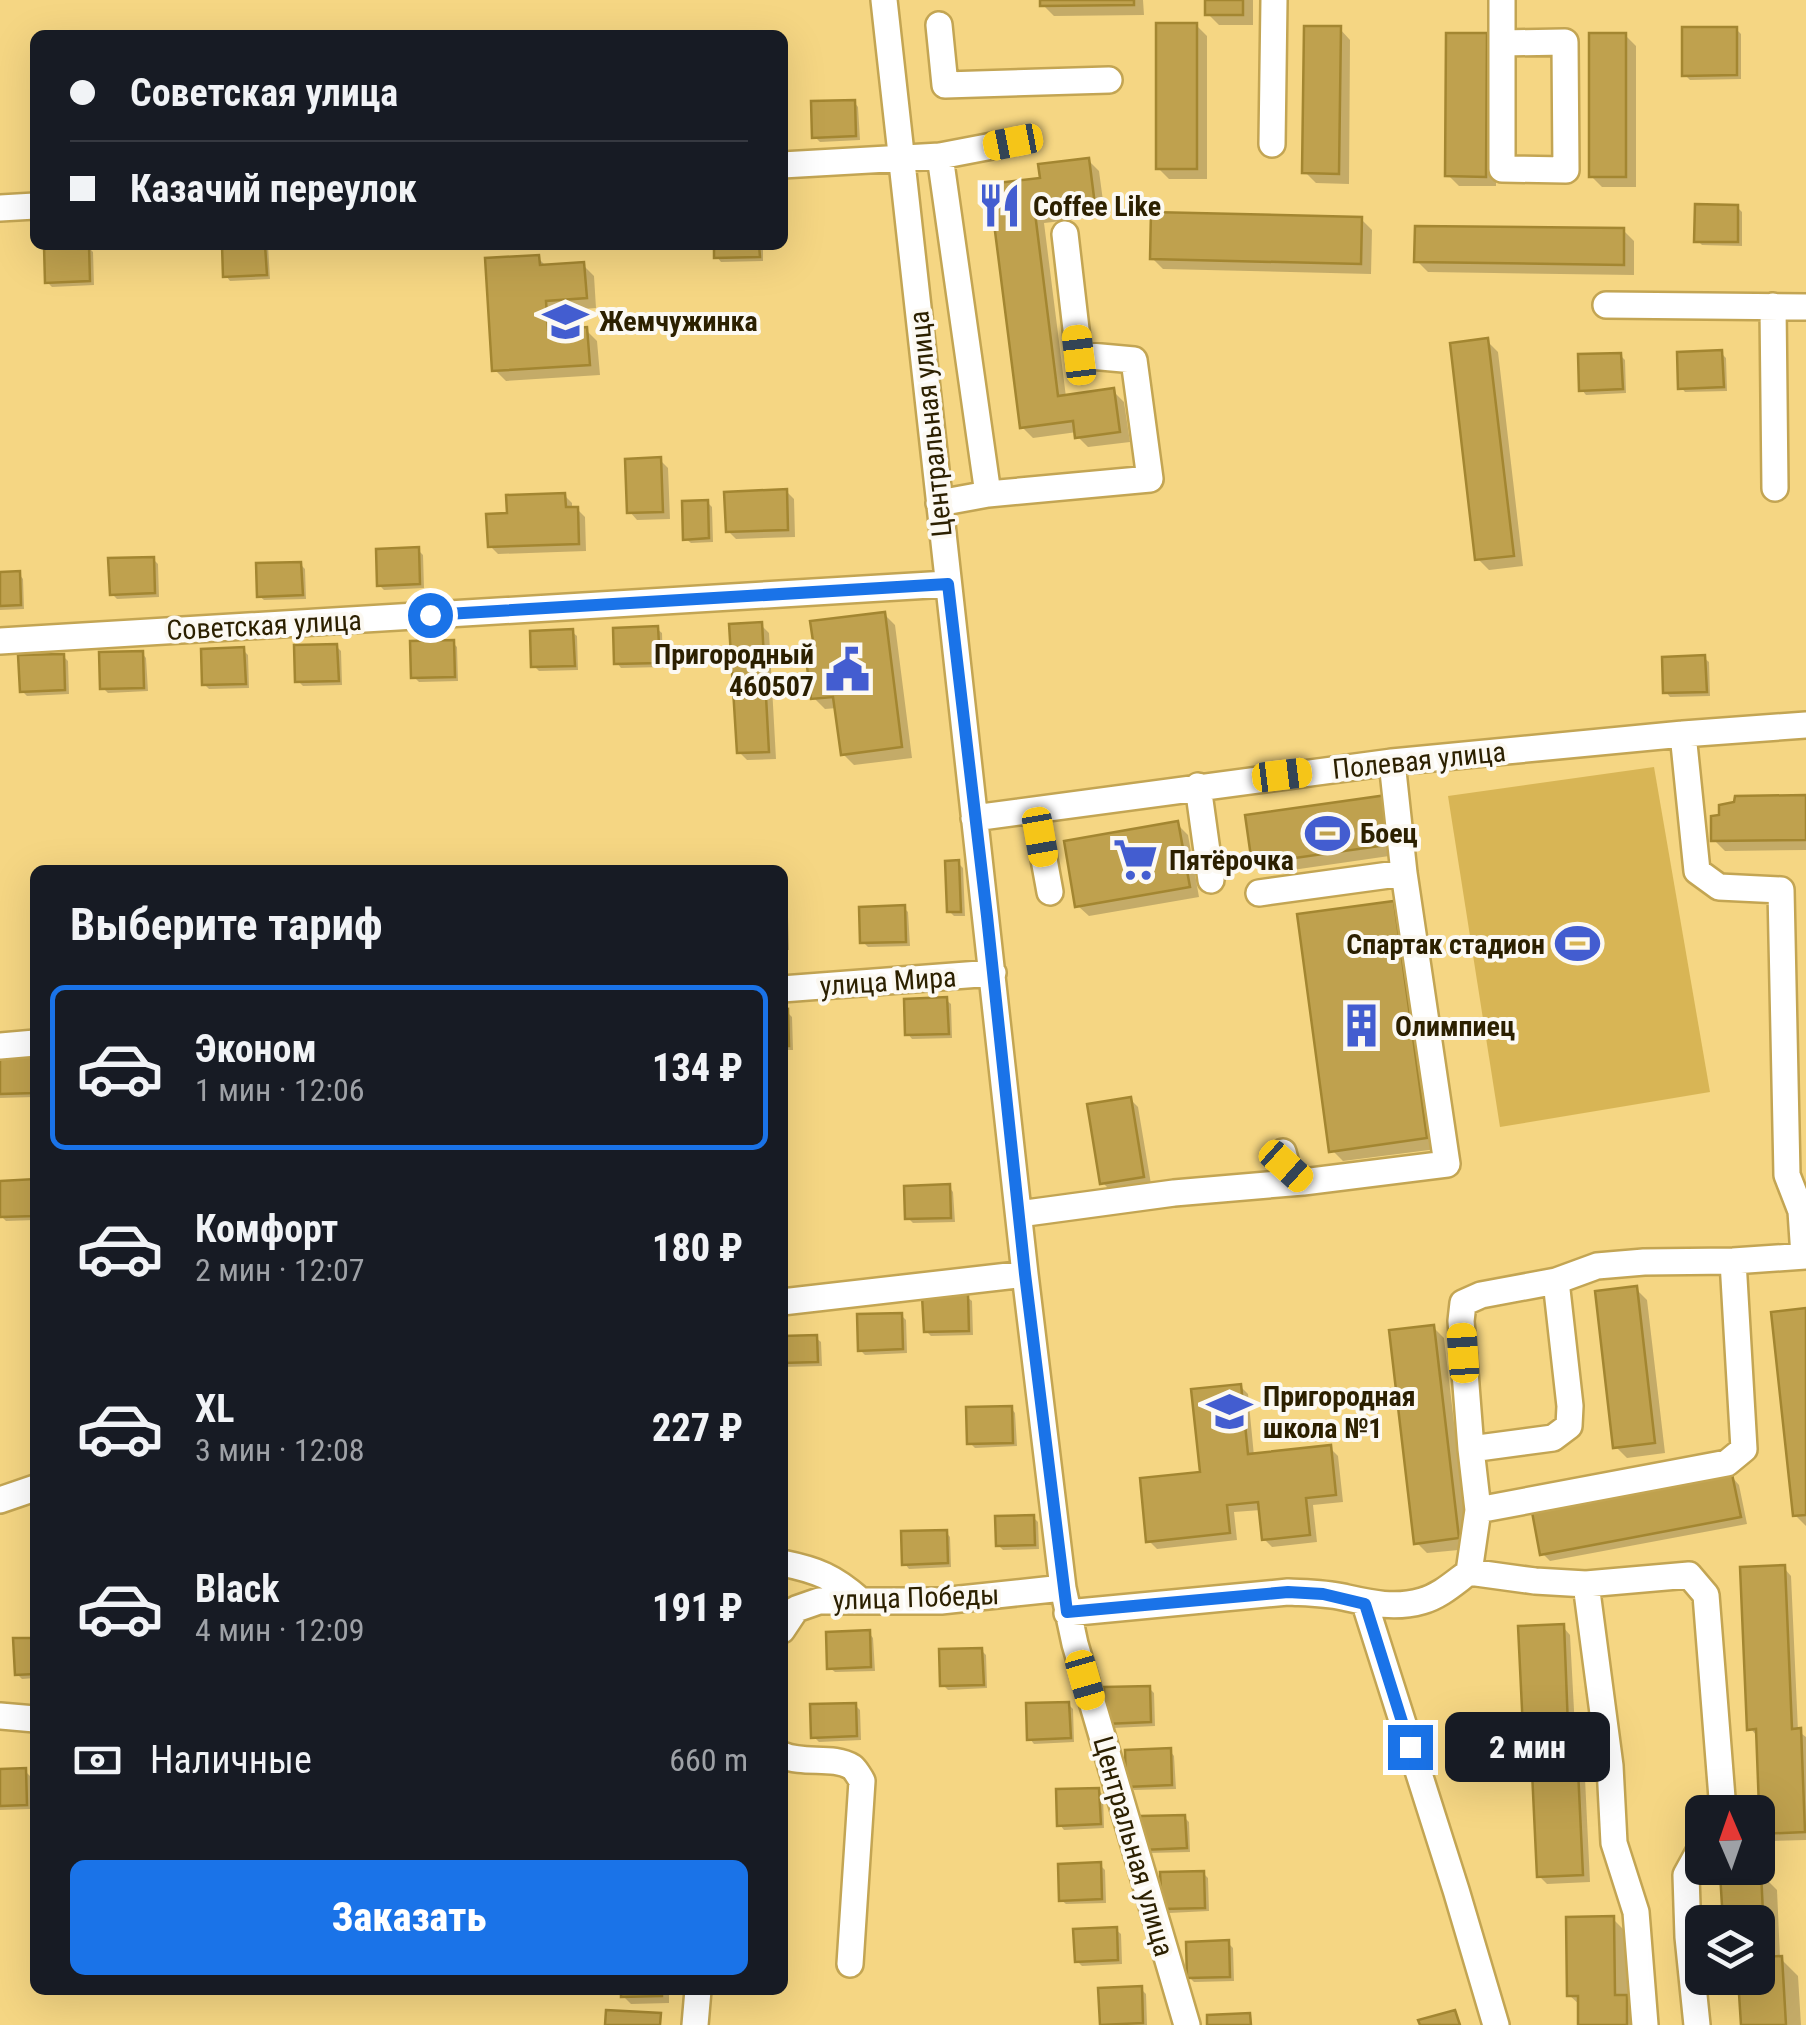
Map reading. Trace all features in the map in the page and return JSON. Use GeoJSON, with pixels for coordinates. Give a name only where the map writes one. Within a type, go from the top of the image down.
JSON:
{"type":"FeatureCollection","features":[{"type":"Feature","properties":{"kind":"street","name":"Центральная улица"},"geometry":{"type":"LineString","coordinates":[[884,0],[974,818],[1000,956],[1025,1274],[1065,1600],[1187,2025]]}},
{"type":"Feature","properties":{"kind":"street"},"geometry":{"type":"LineString","coordinates":[[1272,144],[1274,0]]}},
{"type":"Feature","properties":{"kind":"street"},"geometry":{"type":"LineString","coordinates":[[1502,0],[1502,43],[1502,169],[1566,170],[1565,42],[1502,43]]}},
{"type":"Feature","properties":{"kind":"street"},"geometry":{"type":"LineString","coordinates":[[939,25],[945,85],[1109,80]]}},
{"type":"Feature","properties":{"kind":"street"},"geometry":{"type":"LineString","coordinates":[[788,165],[940,156],[1013,142]]}},
{"type":"Feature","properties":{"kind":"street"},"geometry":{"type":"LineString","coordinates":[[940,156],[988,494]]}},
{"type":"Feature","properties":{"kind":"street"},"geometry":{"type":"LineString","coordinates":[[0,208],[30,206]]}},
{"type":"Feature","properties":{"kind":"street"},"geometry":{"type":"LineString","coordinates":[[939,502],[1150,479],[1134,360],[1079,355],[1065,234]]}},
{"type":"Feature","properties":{"kind":"street"},"geometry":{"type":"LineString","coordinates":[[1606,306],[1806,307]]}},
{"type":"Feature","properties":{"kind":"street"},"geometry":{"type":"LineString","coordinates":[[1773,306],[1775,488]]}},
{"type":"Feature","properties":{"kind":"street","name":"Советская улица"},"geometry":{"type":"LineString","coordinates":[[0,641],[948,584]]}},
{"type":"Feature","properties":{"kind":"street","name":"Полевая улица"},"geometry":{"type":"LineString","coordinates":[[974,818],[1392,762],[1806,725]]}},
{"type":"Feature","properties":{"kind":"street"},"geometry":{"type":"LineString","coordinates":[[1683,734],[1696,871],[1719,887],[1781,890],[1787,1175],[1802,1211],[1805,1256],[1597,1266],[1556,1281],[1480,1295],[1463,1304],[1461,1321],[1478,1510],[1469,1572],[1586,1584],[1689,1575],[1706,1595],[1722,1795]]}},
{"type":"Feature","properties":{"kind":"street"},"geometry":{"type":"LineString","coordinates":[[1019,1214],[1447,1164],[1404,873],[1392,762]]}},
{"type":"Feature","properties":{"kind":"street"},"geometry":{"type":"LineString","coordinates":[[1198,786],[1211,880]]}},
{"type":"Feature","properties":{"kind":"street"},"geometry":{"type":"LineString","coordinates":[[1035,810],[1050,892]]}},
{"type":"Feature","properties":{"kind":"street"},"geometry":{"type":"LineString","coordinates":[[1259,893],[1404,873]]}},
{"type":"Feature","properties":{"kind":"street","name":"улица Мира"},"geometry":{"type":"LineString","coordinates":[[788,987],[1000,956]]}},
{"type":"Feature","properties":{"kind":"street"},"geometry":{"type":"LineString","coordinates":[[0,1046],[30,1044]]}},
{"type":"Feature","properties":{"kind":"street"},"geometry":{"type":"LineString","coordinates":[[1283,1152],[1286,1166],[1303,1182]]}},
{"type":"Feature","properties":{"kind":"street"},"geometry":{"type":"LineString","coordinates":[[1478,1510],[1726,1463],[1744,1450],[1733,1261]]}},
{"type":"Feature","properties":{"kind":"street"},"geometry":{"type":"LineString","coordinates":[[788,1301],[1025,1274]]}},
{"type":"Feature","properties":{"kind":"street"},"geometry":{"type":"LineString","coordinates":[[1471,1449],[1553,1438],[1569,1426],[1556,1281]]}},
{"type":"Feature","properties":{"kind":"street"},"geometry":{"type":"LineString","coordinates":[[0,1500],[30,1490]]}},
{"type":"Feature","properties":{"kind":"street"},"geometry":{"type":"LineString","coordinates":[[788,1564],[816,1570],[841,1583],[860,1600]]}},
{"type":"Feature","properties":{"kind":"street","name":"улица Победы"},"geometry":{"type":"LineString","coordinates":[[788,1621],[796,1609],[819,1601],[1065,1600],[1288,1592],[1392,1605],[1421,1602],[1445,1591],[1469,1572]]}},
{"type":"Feature","properties":{"kind":"street"},"geometry":{"type":"LineString","coordinates":[[1586,1584],[1610,1766],[1614,1843],[1636,1912],[1646,2025]]}},
{"type":"Feature","properties":{"kind":"street"},"geometry":{"type":"LineString","coordinates":[[1365,1604],[1496,2025]]}},
{"type":"Feature","properties":{"kind":"street"},"geometry":{"type":"LineString","coordinates":[[0,1716],[30,1719]]}},
{"type":"Feature","properties":{"kind":"street"},"geometry":{"type":"LineString","coordinates":[[788,1758],[833,1761],[854,1768],[862,1782],[850,1964]]}},
{"type":"Feature","properties":{"kind":"street"},"geometry":{"type":"LineString","coordinates":[[1686,1885],[1697,2025]]}},
{"type":"Feature","properties":{"kind":"street"},"geometry":{"type":"LineString","coordinates":[[695,2025],[698,1995]]}},
{"type":"Feature","properties":{"kind":"shaded area","name":"Спартак стадион"},"geometry":{"type":"Polygon","coordinates":[[[1654,767],[1710,1092],[1500,1127],[1448,796],[1654,767]]]}},
{"type":"Feature","properties":{"kind":"building"},"geometry":{"type":"Polygon","coordinates":[[[1040,0],[1134,0],[1134,5],[1040,6],[1040,0]]]}},
{"type":"Feature","properties":{"kind":"building"},"geometry":{"type":"Polygon","coordinates":[[[1205,0],[1243,0],[1243,15],[1205,15],[1205,0]]]}},
{"type":"Feature","properties":{"kind":"building"},"geometry":{"type":"Polygon","coordinates":[[[1156,23],[1197,23],[1197,169],[1156,169],[1156,23]]]}},
{"type":"Feature","properties":{"kind":"building"},"geometry":{"type":"Polygon","coordinates":[[[1304,26],[1341,26],[1339,174],[1302,173],[1304,26]]]}},
{"type":"Feature","properties":{"kind":"building"},"geometry":{"type":"Polygon","coordinates":[[[1682,27],[1737,27],[1737,75],[1682,76],[1682,27]]]}},
{"type":"Feature","properties":{"kind":"building"},"geometry":{"type":"Polygon","coordinates":[[[1446,33],[1487,33],[1486,177],[1445,176],[1446,33]]]}},
{"type":"Feature","properties":{"kind":"building"},"geometry":{"type":"Polygon","coordinates":[[[1589,33],[1626,33],[1626,177],[1589,177],[1589,33]]]}},
{"type":"Feature","properties":{"kind":"building"},"geometry":{"type":"Polygon","coordinates":[[[855,100],[856,136],[812,138],[811,101],[855,100]]]}},
{"type":"Feature","properties":{"kind":"building"},"geometry":{"type":"Polygon","coordinates":[[[1089,158],[1095,205],[1035,213],[1058,396],[1114,388],[1120,432],[1075,438],[1073,421],[1020,428],[989,184],[1040,178],[1038,164],[1089,158]]]}},
{"type":"Feature","properties":{"kind":"building"},"geometry":{"type":"Polygon","coordinates":[[[1695,204],[1738,205],[1738,242],[1694,242],[1695,204]]]}},
{"type":"Feature","properties":{"kind":"building"},"geometry":{"type":"Polygon","coordinates":[[[1151,212],[1362,217],[1361,264],[1150,259],[1151,212]]]}},
{"type":"Feature","properties":{"kind":"building"},"geometry":{"type":"Polygon","coordinates":[[[1415,226],[1624,228],[1624,265],[1414,262],[1415,226]]]}},
{"type":"Feature","properties":{"kind":"building"},"geometry":{"type":"Polygon","coordinates":[[[44,250],[89,250],[90,281],[45,283],[44,250]]]}},
{"type":"Feature","properties":{"kind":"building"},"geometry":{"type":"Polygon","coordinates":[[[222,250],[265,250],[267,275],[223,277],[222,250]]]}},
{"type":"Feature","properties":{"kind":"building"},"geometry":{"type":"Polygon","coordinates":[[[714,250],[759,250],[760,257],[714,258],[714,250]]]}},
{"type":"Feature","properties":{"kind":"building"},"geometry":{"type":"Polygon","coordinates":[[[539,255],[540,265],[584,262],[587,298],[546,301],[548,330],[587,327],[590,365],[492,371],[485,258],[539,255]]]}},
{"type":"Feature","properties":{"kind":"building"},"geometry":{"type":"Polygon","coordinates":[[[1488,338],[1514,556],[1475,560],[1450,343],[1488,338]]]}},
{"type":"Feature","properties":{"kind":"building"},"geometry":{"type":"Polygon","coordinates":[[[1722,350],[1724,387],[1678,389],[1677,352],[1722,350]]]}},
{"type":"Feature","properties":{"kind":"building"},"geometry":{"type":"Polygon","coordinates":[[[1621,353],[1623,389],[1579,391],[1578,354],[1621,353]]]}},
{"type":"Feature","properties":{"kind":"building"},"geometry":{"type":"Polygon","coordinates":[[[661,457],[663,512],[627,513],[625,459],[661,457]]]}},
{"type":"Feature","properties":{"kind":"building"},"geometry":{"type":"Polygon","coordinates":[[[787,489],[788,530],[726,532],[724,492],[787,489]]]}},
{"type":"Feature","properties":{"kind":"building"},"geometry":{"type":"Polygon","coordinates":[[[565,493],[566,507],[578,507],[579,544],[488,547],[486,514],[507,513],[506,495],[565,493]]]}},
{"type":"Feature","properties":{"kind":"building"},"geometry":{"type":"Polygon","coordinates":[[[708,500],[709,538],[683,540],[682,501],[708,500]]]}},
{"type":"Feature","properties":{"kind":"building"},"geometry":{"type":"Polygon","coordinates":[[[419,547],[420,584],[377,586],[376,549],[419,547]]]}},
{"type":"Feature","properties":{"kind":"building"},"geometry":{"type":"Polygon","coordinates":[[[154,557],[155,593],[110,595],[108,558],[154,557]]]}},
{"type":"Feature","properties":{"kind":"building"},"geometry":{"type":"Polygon","coordinates":[[[301,562],[303,595],[257,597],[256,563],[301,562]]]}},
{"type":"Feature","properties":{"kind":"building"},"geometry":{"type":"Polygon","coordinates":[[[20,571],[21,605],[0,606],[0,572],[20,571]]]}},
{"type":"Feature","properties":{"kind":"building"},"geometry":{"type":"Polygon","coordinates":[[[885,612],[902,747],[841,755],[833,697],[811,699],[804,642],[813,641],[810,621],[885,612]]]}},
{"type":"Feature","properties":{"kind":"building"},"geometry":{"type":"Polygon","coordinates":[[[762,622],[769,752],[737,753],[729,624],[762,622]]]}},
{"type":"Feature","properties":{"kind":"building"},"geometry":{"type":"Polygon","coordinates":[[[658,626],[660,663],[614,664],[613,628],[658,626]]]}},
{"type":"Feature","properties":{"kind":"building"},"geometry":{"type":"Polygon","coordinates":[[[573,629],[575,666],[531,667],[530,631],[573,629]]]}},
{"type":"Feature","properties":{"kind":"building"},"geometry":{"type":"Polygon","coordinates":[[[454,640],[455,677],[411,678],[410,641],[454,640]]]}},
{"type":"Feature","properties":{"kind":"building"},"geometry":{"type":"Polygon","coordinates":[[[337,644],[339,681],[295,682],[294,645],[337,644]]]}},
{"type":"Feature","properties":{"kind":"building"},"geometry":{"type":"Polygon","coordinates":[[[244,647],[246,684],[202,685],[201,649],[244,647]]]}},
{"type":"Feature","properties":{"kind":"building"},"geometry":{"type":"Polygon","coordinates":[[[143,651],[144,688],[100,689],[99,652],[143,651]]]}},
{"type":"Feature","properties":{"kind":"building"},"geometry":{"type":"Polygon","coordinates":[[[64,654],[65,690],[20,692],[18,655],[64,654]]]}},
{"type":"Feature","properties":{"kind":"building"},"geometry":{"type":"Polygon","coordinates":[[[1705,655],[1707,692],[1663,693],[1662,657],[1705,655]]]}},
{"type":"Feature","properties":{"kind":"building"},"geometry":{"type":"Polygon","coordinates":[[[1387,795],[1394,844],[1252,864],[1245,815],[1387,795]]]}},
{"type":"Feature","properties":{"kind":"building"},"geometry":{"type":"Polygon","coordinates":[[[1806,795],[1806,840],[1711,841],[1711,816],[1719,815],[1719,805],[1734,802],[1735,796],[1806,795]]]}},
{"type":"Feature","properties":{"kind":"building"},"geometry":{"type":"Polygon","coordinates":[[[1178,821],[1190,887],[1075,907],[1064,841],[1178,821]]]}},
{"type":"Feature","properties":{"kind":"building"},"geometry":{"type":"Polygon","coordinates":[[[959,860],[961,912],[947,912],[945,861],[959,860]]]}},
{"type":"Feature","properties":{"kind":"building","name":"Олимпиец"},"geometry":{"type":"Polygon","coordinates":[[[1394,901],[1427,1138],[1329,1152],[1297,914],[1394,901]]]}},
{"type":"Feature","properties":{"kind":"building"},"geometry":{"type":"Polygon","coordinates":[[[905,905],[906,942],[860,943],[859,907],[905,905]]]}},
{"type":"Feature","properties":{"kind":"building"},"geometry":{"type":"Polygon","coordinates":[[[947,997],[949,1034],[905,1035],[904,999],[947,997]]]}},
{"type":"Feature","properties":{"kind":"building"},"geometry":{"type":"Polygon","coordinates":[[[30,1056],[30,1093],[0,1094],[0,1057],[30,1056]]]}},
{"type":"Feature","properties":{"kind":"building"},"geometry":{"type":"Polygon","coordinates":[[[1131,1097],[1144,1177],[1100,1184],[1087,1104],[1131,1097]]]}},
{"type":"Feature","properties":{"kind":"building"},"geometry":{"type":"Polygon","coordinates":[[[30,1179],[30,1216],[0,1217],[0,1181],[30,1179]]]}},
{"type":"Feature","properties":{"kind":"building"},"geometry":{"type":"Polygon","coordinates":[[[950,1184],[951,1218],[905,1219],[904,1186],[950,1184]]]}},
{"type":"Feature","properties":{"kind":"building"},"geometry":{"type":"Polygon","coordinates":[[[1637,1286],[1655,1443],[1613,1448],[1595,1291],[1637,1286]]]}},
{"type":"Feature","properties":{"kind":"building"},"geometry":{"type":"Polygon","coordinates":[[[968,1294],[969,1331],[924,1332],[922,1296],[968,1294]]]}},
{"type":"Feature","properties":{"kind":"building"},"geometry":{"type":"Polygon","coordinates":[[[1806,1308],[1806,1515],[1793,1516],[1771,1312],[1806,1308]]]}},
{"type":"Feature","properties":{"kind":"building"},"geometry":{"type":"Polygon","coordinates":[[[902,1313],[903,1349],[858,1351],[857,1314],[902,1313]]]}},
{"type":"Feature","properties":{"kind":"building"},"geometry":{"type":"Polygon","coordinates":[[[1434,1325],[1459,1538],[1414,1544],[1389,1330],[1434,1325]]]}},
{"type":"Feature","properties":{"kind":"building"},"geometry":{"type":"Polygon","coordinates":[[[817,1335],[818,1362],[788,1363],[788,1336],[817,1335]]]}},
{"type":"Feature","properties":{"kind":"building"},"geometry":{"type":"Polygon","coordinates":[[[1241,1384],[1248,1454],[1331,1445],[1336,1495],[1306,1498],[1310,1535],[1262,1540],[1258,1502],[1227,1505],[1230,1533],[1146,1542],[1140,1478],[1200,1472],[1191,1389],[1241,1384]]]}},
{"type":"Feature","properties":{"kind":"building"},"geometry":{"type":"Polygon","coordinates":[[[1012,1406],[1013,1443],[967,1444],[966,1407],[1012,1406]]]}},
{"type":"Feature","properties":{"kind":"building"},"geometry":{"type":"Polygon","coordinates":[[[1732,1474],[1741,1517],[1540,1555],[1532,1512],[1732,1474]]]}},
{"type":"Feature","properties":{"kind":"building"},"geometry":{"type":"Polygon","coordinates":[[[1034,1515],[1035,1545],[996,1546],[995,1516],[1034,1515]]]}},
{"type":"Feature","properties":{"kind":"building"},"geometry":{"type":"Polygon","coordinates":[[[947,1530],[948,1563],[902,1565],[901,1531],[947,1530]]]}},
{"type":"Feature","properties":{"kind":"building"},"geometry":{"type":"Polygon","coordinates":[[[1785,1565],[1792,1729],[1801,1728],[1805,1832],[1775,1833],[1775,1795],[1759,1795],[1756,1729],[1747,1730],[1740,1567],[1785,1565]]]}},
{"type":"Feature","properties":{"kind":"building"},"geometry":{"type":"Polygon","coordinates":[[[1564,1624],[1568,1727],[1576,1727],[1583,1875],[1537,1877],[1530,1729],[1523,1730],[1518,1626],[1564,1624]]]}},
{"type":"Feature","properties":{"kind":"building"},"geometry":{"type":"Polygon","coordinates":[[[870,1630],[871,1667],[827,1669],[826,1632],[870,1630]]]}},
{"type":"Feature","properties":{"kind":"building"},"geometry":{"type":"Polygon","coordinates":[[[13,1638],[30,1638],[30,1674],[15,1675],[13,1638]]]}},
{"type":"Feature","properties":{"kind":"building"},"geometry":{"type":"Polygon","coordinates":[[[982,1648],[984,1685],[940,1686],[939,1649],[982,1648]]]}},
{"type":"Feature","properties":{"kind":"building"},"geometry":{"type":"Polygon","coordinates":[[[1150,1686],[1151,1722],[1105,1724],[1104,1687],[1150,1686]]]}},
{"type":"Feature","properties":{"kind":"building"},"geometry":{"type":"Polygon","coordinates":[[[1069,1702],[1071,1738],[1027,1740],[1026,1703],[1069,1702]]]}},
{"type":"Feature","properties":{"kind":"building"},"geometry":{"type":"Polygon","coordinates":[[[856,1703],[857,1736],[811,1738],[810,1704],[856,1703]]]}},
{"type":"Feature","properties":{"kind":"building"},"geometry":{"type":"Polygon","coordinates":[[[1171,1748],[1172,1785],[1126,1787],[1125,1750],[1171,1748]]]}},
{"type":"Feature","properties":{"kind":"building"},"geometry":{"type":"Polygon","coordinates":[[[26,1768],[27,1805],[0,1806],[0,1769],[26,1768]]]}},
{"type":"Feature","properties":{"kind":"building"},"geometry":{"type":"Polygon","coordinates":[[[1099,1788],[1101,1824],[1057,1826],[1056,1789],[1099,1788]]]}},
{"type":"Feature","properties":{"kind":"building"},"geometry":{"type":"Polygon","coordinates":[[[1185,1815],[1187,1848],[1141,1850],[1140,1816],[1185,1815]]]}},
{"type":"Feature","properties":{"kind":"building"},"geometry":{"type":"Polygon","coordinates":[[[1101,1862],[1102,1899],[1059,1901],[1058,1864],[1101,1862]]]}},
{"type":"Feature","properties":{"kind":"building"},"geometry":{"type":"Polygon","coordinates":[[[1204,1871],[1205,1908],[1162,1909],[1160,1872],[1204,1871]]]}},
{"type":"Feature","properties":{"kind":"building"},"geometry":{"type":"Polygon","coordinates":[[[1721,1885],[1762,1885],[1763,1905],[1722,1905],[1721,1885]]]}},
{"type":"Feature","properties":{"kind":"building"},"geometry":{"type":"Polygon","coordinates":[[[1614,1916],[1615,1995],[1627,1995],[1627,2025],[1578,2025],[1578,1996],[1567,1996],[1566,1917],[1614,1916]]]}},
{"type":"Feature","properties":{"kind":"building"},"geometry":{"type":"Polygon","coordinates":[[[1117,1927],[1118,1960],[1075,1962],[1073,1929],[1117,1927]]]}},
{"type":"Feature","properties":{"kind":"building"},"geometry":{"type":"Polygon","coordinates":[[[1229,1940],[1230,1977],[1187,1978],[1186,1942],[1229,1940]]]}},
{"type":"Feature","properties":{"kind":"building"},"geometry":{"type":"Polygon","coordinates":[[[1775,1956],[1782,1956],[1786,2025],[1741,2025],[1739,1995],[1775,1995],[1775,1956]]]}},
{"type":"Feature","properties":{"kind":"building"},"geometry":{"type":"Polygon","coordinates":[[[1142,1986],[1143,2023],[1100,2025],[1098,1988],[1142,1986]]]}},
{"type":"Feature","properties":{"kind":"building"},"geometry":{"type":"Polygon","coordinates":[[[606,2010],[661,2013],[660,2025],[605,2025],[606,2010]]]}},
{"type":"Feature","properties":{"kind":"building"},"geometry":{"type":"Polygon","coordinates":[[[1455,2010],[1460,2025],[1420,2025],[1418,2020],[1455,2010]]]}},
{"type":"Feature","properties":{"kind":"building"},"geometry":{"type":"Polygon","coordinates":[[[1250,2013],[1251,2025],[1207,2025],[1207,2015],[1250,2013]]]}},
{"type":"Feature","properties":{"kind":"place","name":"Coffee Like"},"geometry":{"type":"Point","coordinates":[1000,206]}},
{"type":"Feature","properties":{"kind":"place","name":"Жемчужинка"},"geometry":{"type":"Point","coordinates":[566,321]}},
{"type":"Feature","properties":{"kind":"place","name":"Пригородный 460507"},"geometry":{"type":"Point","coordinates":[847,670]}},
{"type":"Feature","properties":{"kind":"place","name":"Боец"},"geometry":{"type":"Point","coordinates":[1327,833]}},
{"type":"Feature","properties":{"kind":"place","name":"Пятёрочка"},"geometry":{"type":"Point","coordinates":[1136,860]}},
{"type":"Feature","properties":{"kind":"place","name":"Спартак стадион"},"geometry":{"type":"Point","coordinates":[1578,944]}},
{"type":"Feature","properties":{"kind":"place","name":"Олимпиец"},"geometry":{"type":"Point","coordinates":[1362,1026]}},
{"type":"Feature","properties":{"kind":"place","name":"Пригородная школа №1"},"geometry":{"type":"Point","coordinates":[1230,1412]}},
{"type":"Feature","properties":{"kind":"route"},"geometry":{"type":"LineString","coordinates":[[430,615],[948,584],[1067,1612],[1288,1592],[1343,1597],[1365,1604],[1410,1747]]}}]}
